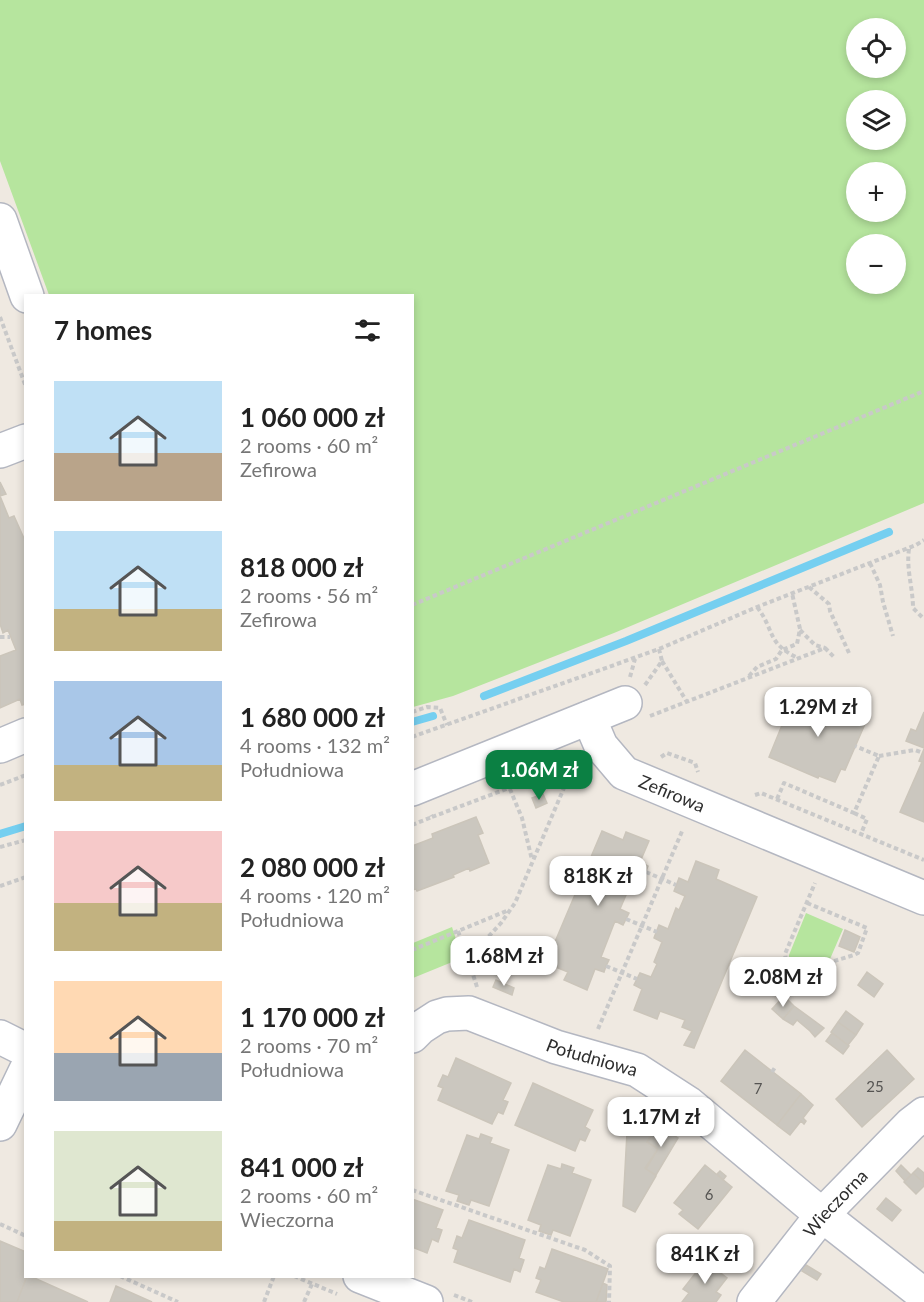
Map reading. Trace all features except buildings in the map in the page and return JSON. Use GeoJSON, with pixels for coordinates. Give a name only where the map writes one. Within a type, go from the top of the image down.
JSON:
{"type":"FeatureCollection","features":[{"type":"Feature","properties":{"kind":"street"},"geometry":{"type":"LineString","coordinates":[[0,220],[26,294]]}},
{"type":"Feature","properties":{"kind":"street"},"geometry":{"type":"LineString","coordinates":[[0,451],[24,442]]}},
{"type":"Feature","properties":{"kind":"street"},"geometry":{"type":"LineString","coordinates":[[414,788],[589,718],[635,711]]}},
{"type":"Feature","properties":{"kind":"street","name":"Zefirowa"},"geometry":{"type":"LineString","coordinates":[[589,718],[601,746],[624,773],[924,898]]}},
{"type":"Feature","properties":{"kind":"street"},"geometry":{"type":"LineString","coordinates":[[0,746],[24,736]]}},
{"type":"Feature","properties":{"kind":"street","name":"Południowa"},"geometry":{"type":"LineString","coordinates":[[414,1034],[437,1017],[458,1012],[469,1013],[556,1047],[637,1070],[688,1103],[822,1215],[924,1295]]}},
{"type":"Feature","properties":{"kind":"street"},"geometry":{"type":"LineString","coordinates":[[0,1037],[24,1049]]}},
{"type":"Feature","properties":{"kind":"street"},"geometry":{"type":"LineString","coordinates":[[9,1125],[24,1076]]}},
{"type":"Feature","properties":{"kind":"street","name":"Wieczorna"},"geometry":{"type":"LineString","coordinates":[[754,1302],[822,1215],[911,1124],[924,1114]]}},
{"type":"Feature","properties":{"kind":"street"},"geometry":{"type":"LineString","coordinates":[[350,1286],[426,1302]]}},
{"type":"Feature","properties":{"kind":"path"},"geometry":{"type":"LineString","coordinates":[[0,317],[24,382]]}},
{"type":"Feature","properties":{"kind":"path"},"geometry":{"type":"LineString","coordinates":[[414,604],[924,391]]}},
{"type":"Feature","properties":{"kind":"path"},"geometry":{"type":"LineString","coordinates":[[414,736],[659,649],[924,540]]}},
{"type":"Feature","properties":{"kind":"path"},"geometry":{"type":"LineString","coordinates":[[909,548],[907,563],[912,586],[913,608],[924,619]]}},
{"type":"Feature","properties":{"kind":"path"},"geometry":{"type":"LineString","coordinates":[[870,563],[880,585],[892,636]]}},
{"type":"Feature","properties":{"kind":"path"},"geometry":{"type":"LineString","coordinates":[[809,587],[829,604],[849,653]]}},
{"type":"Feature","properties":{"kind":"path"},"geometry":{"type":"LineString","coordinates":[[746,679],[758,667],[776,659],[782,650],[797,644],[800,629],[792,593]]}},
{"type":"Feature","properties":{"kind":"path"},"geometry":{"type":"LineString","coordinates":[[757,607],[782,650],[798,658]]}},
{"type":"Feature","properties":{"kind":"path"},"geometry":{"type":"LineString","coordinates":[[800,629],[815,645],[825,648],[835,658]]}},
{"type":"Feature","properties":{"kind":"path"},"geometry":{"type":"LineString","coordinates":[[0,637],[10,637]]}},
{"type":"Feature","properties":{"kind":"path"},"geometry":{"type":"LineString","coordinates":[[662,661],[640,694],[635,711],[687,702],[825,648]]}},
{"type":"Feature","properties":{"kind":"path"},"geometry":{"type":"LineString","coordinates":[[659,649],[662,661],[687,702]]}},
{"type":"Feature","properties":{"kind":"path"},"geometry":{"type":"LineString","coordinates":[[414,711],[427,707],[440,708],[447,725]]}},
{"type":"Feature","properties":{"kind":"path"},"geometry":{"type":"LineString","coordinates":[[855,746],[879,756],[915,750],[923,753]]}},
{"type":"Feature","properties":{"kind":"path"},"geometry":{"type":"LineString","coordinates":[[854,813],[879,756]]}},
{"type":"Feature","properties":{"kind":"path"},"geometry":{"type":"LineString","coordinates":[[468,959],[515,903],[572,769]]}},
{"type":"Feature","properties":{"kind":"path"},"geometry":{"type":"LineString","coordinates":[[0,785],[24,776]]}},
{"type":"Feature","properties":{"kind":"path"},"geometry":{"type":"LineString","coordinates":[[506,780],[522,818],[533,862]]}},
{"type":"Feature","properties":{"kind":"path"},"geometry":{"type":"LineString","coordinates":[[777,799],[784,783],[867,819],[861,834]]}},
{"type":"Feature","properties":{"kind":"path"},"geometry":{"type":"LineString","coordinates":[[414,824],[509,788]]}},
{"type":"Feature","properties":{"kind":"path"},"geometry":{"type":"LineString","coordinates":[[752,796],[761,793],[924,860]]}},
{"type":"Feature","properties":{"kind":"path"},"geometry":{"type":"LineString","coordinates":[[597,1030],[684,826]]}},
{"type":"Feature","properties":{"kind":"path"},"geometry":{"type":"LineString","coordinates":[[0,847],[24,841]]}},
{"type":"Feature","properties":{"kind":"path"},"geometry":{"type":"LineString","coordinates":[[646,872],[676,885]]}},
{"type":"Feature","properties":{"kind":"path"},"geometry":{"type":"LineString","coordinates":[[0,886],[24,878]]}},
{"type":"Feature","properties":{"kind":"path"},"geometry":{"type":"LineString","coordinates":[[807,903],[867,928],[858,953],[788,975],[785,954],[816,882]]}},
{"type":"Feature","properties":{"kind":"path"},"geometry":{"type":"LineString","coordinates":[[414,949],[510,910]]}},
{"type":"Feature","properties":{"kind":"path"},"geometry":{"type":"LineString","coordinates":[[626,919],[657,932]]}},
{"type":"Feature","properties":{"kind":"path"},"geometry":{"type":"LineString","coordinates":[[458,931],[481,996]]}},
{"type":"Feature","properties":{"kind":"path"},"geometry":{"type":"LineString","coordinates":[[606,966],[637,979]]}},
{"type":"Feature","properties":{"kind":"path"},"geometry":{"type":"LineString","coordinates":[[772,1072],[776,1066]]}},
{"type":"Feature","properties":{"kind":"path"},"geometry":{"type":"LineString","coordinates":[[414,1191],[585,1250],[610,1266],[609,1302]]}},
{"type":"Feature","properties":{"kind":"path"},"geometry":{"type":"LineString","coordinates":[[0,1224],[24,1235]]}},
{"type":"Feature","properties":{"kind":"path"},"geometry":{"type":"LineString","coordinates":[[124,1278],[178,1302]]}},
{"type":"Feature","properties":{"kind":"path"},"geometry":{"type":"LineString","coordinates":[[264,1302],[273,1278]]}},
{"type":"Feature","properties":{"kind":"path"},"geometry":{"type":"LineString","coordinates":[[298,1278],[312,1284],[350,1286]]}},
{"type":"Feature","properties":{"kind":"path"},"geometry":{"type":"LineString","coordinates":[[304,1302],[312,1284]]}},
{"type":"Feature","properties":{"kind":"green space"},"geometry":{"type":"Polygon","coordinates":[[[0,0],[924,0],[924,503],[614,633],[453,696],[414,707],[414,294],[49,294],[0,161],[0,0]]]}},
{"type":"Feature","properties":{"kind":"green space"},"geometry":{"type":"Polygon","coordinates":[[[806,913],[843,929],[830,959],[802,967],[794,966],[789,960],[789,955],[806,913]]]}},
{"type":"Feature","properties":{"kind":"green space"},"geometry":{"type":"Polygon","coordinates":[[[452,927],[462,958],[414,978],[414,943],[452,927]]]}},
{"type":"Feature","properties":{"kind":"waterway"},"geometry":{"type":"LineString","coordinates":[[484,696],[626,641],[889,532]]}},
{"type":"Feature","properties":{"kind":"waterway"},"geometry":{"type":"LineString","coordinates":[[414,721],[433,716]]}},
{"type":"Feature","properties":{"kind":"waterway"},"geometry":{"type":"LineString","coordinates":[[0,834],[24,827]]}}]}
